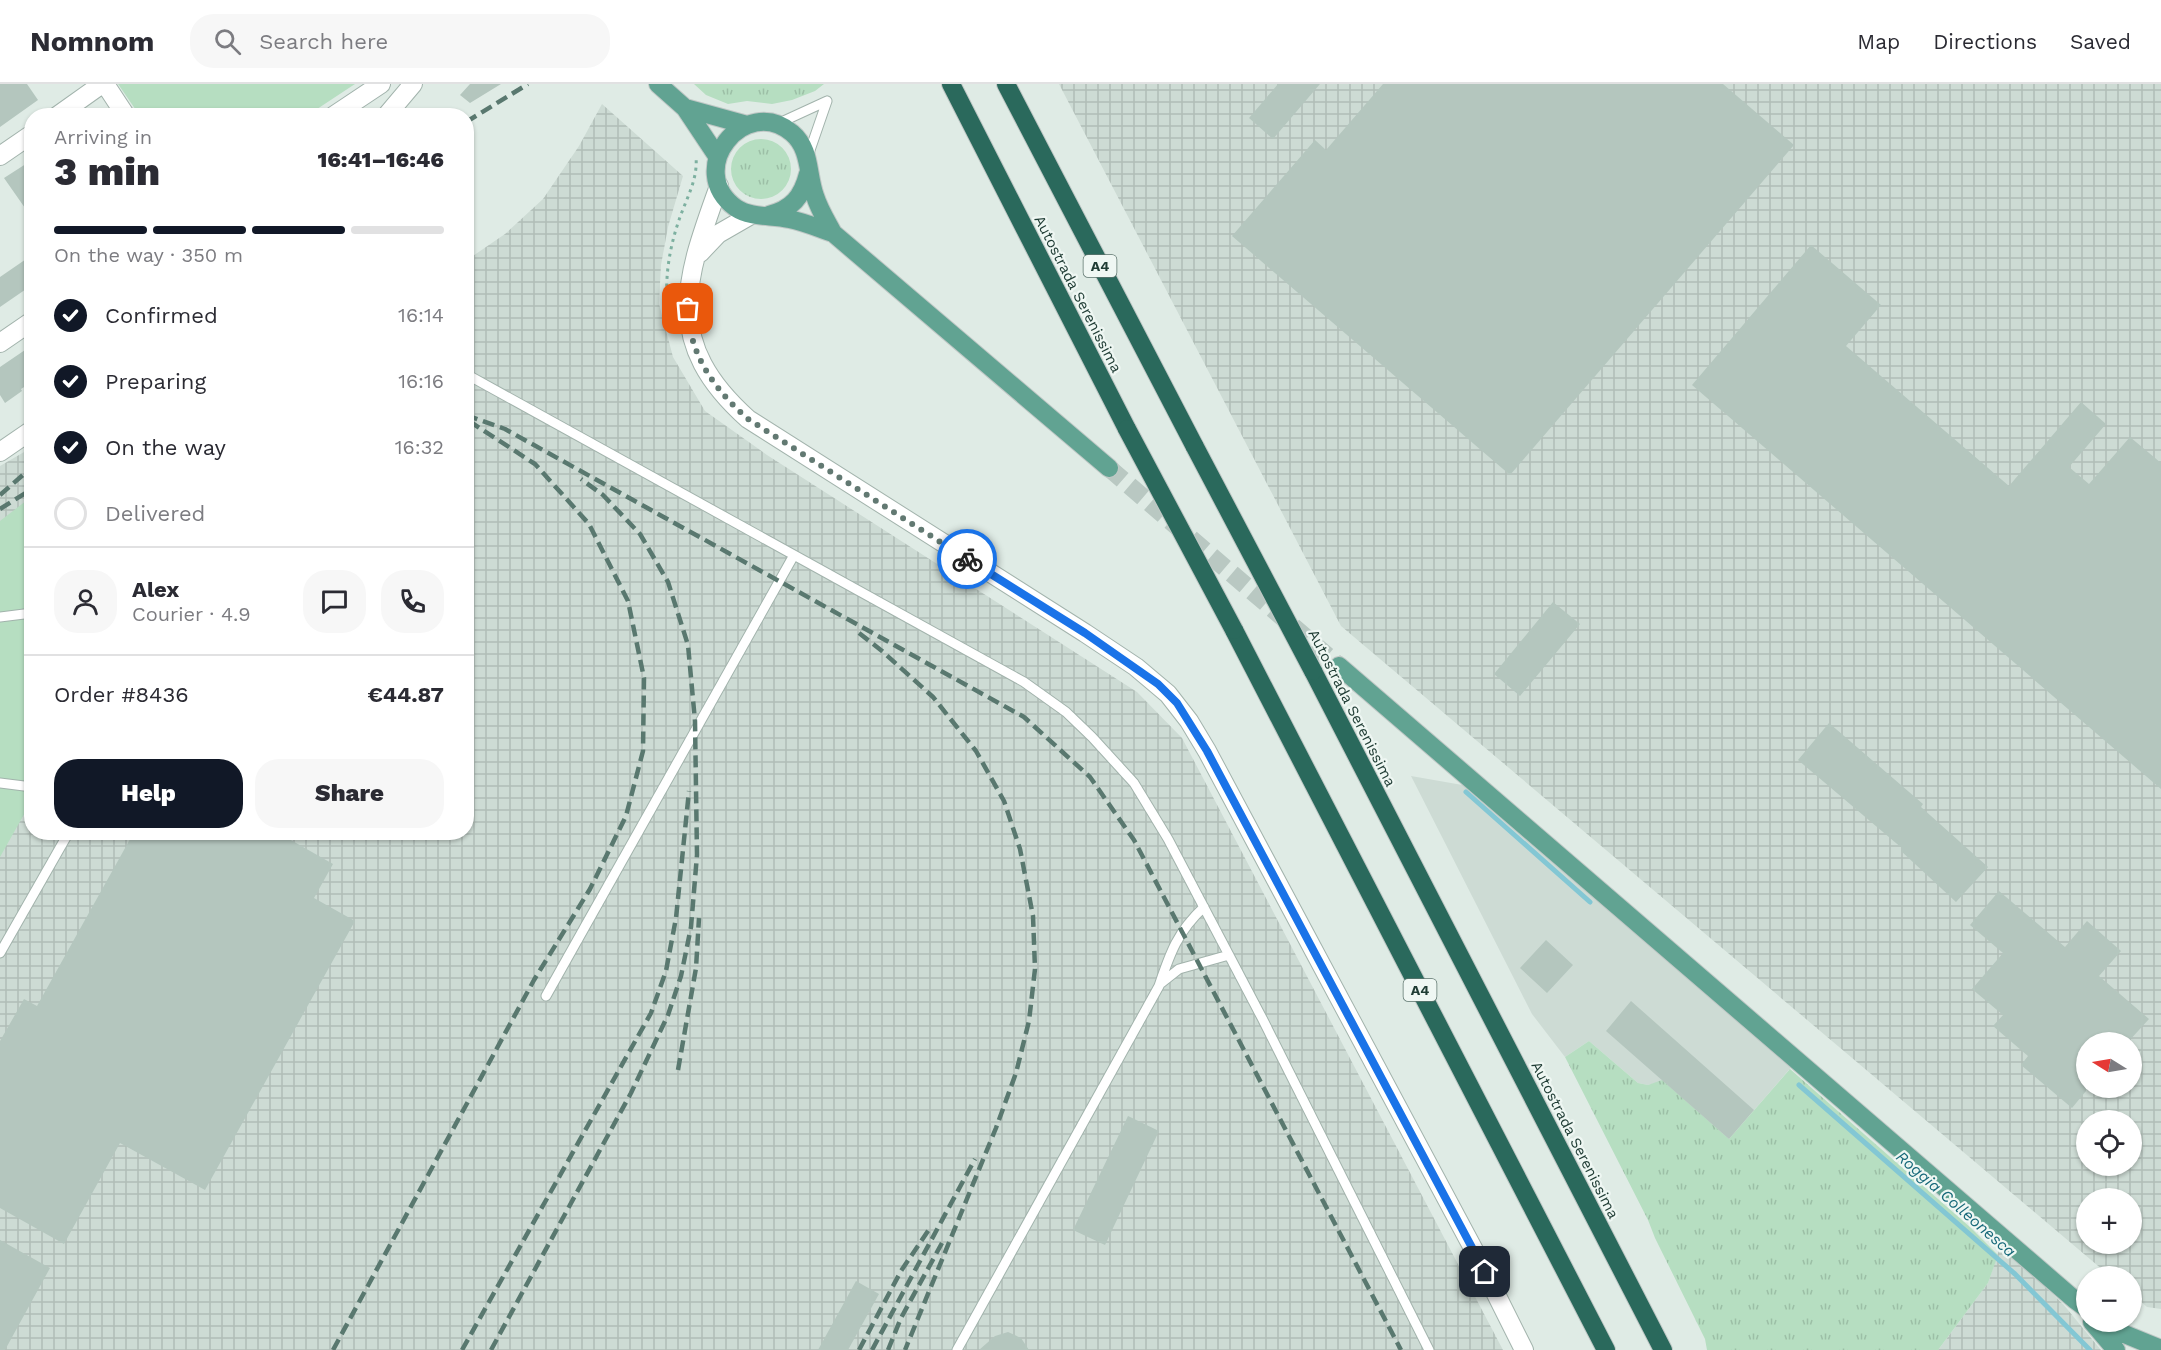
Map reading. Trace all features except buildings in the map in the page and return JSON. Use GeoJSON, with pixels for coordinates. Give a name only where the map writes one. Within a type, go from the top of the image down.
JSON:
{"type":"FeatureCollection","features":[{"type":"Feature","properties":{"kind":"highway","name":"Autostrada Serenissima"},"geometry":{"type":"LineString","coordinates":[[951,84],[1127,429],[1234,630],[1606,1350]]}},
{"type":"Feature","properties":{"kind":"highway","name":"Autostrada Serenissima"},"geometry":{"type":"LineString","coordinates":[[1006,84],[1313,671],[1663,1350]]}},
{"type":"Feature","properties":{"kind":"main road"},"geometry":{"type":"LineString","coordinates":[[658,84],[685,108],[717,156]]}},
{"type":"Feature","properties":{"kind":"main road"},"geometry":{"type":"LineString","coordinates":[[685,108],[747,125]]}},
{"type":"Feature","properties":{"kind":"main road"},"geometry":{"type":"LineString","coordinates":[[833,232],[802,222],[737,209],[726,199],[718,186],[717,156],[723,143],[734,132],[747,125],[761,122],[777,125],[791,132],[802,144],[820,210],[833,232],[1109,468]]}},
{"type":"Feature","properties":{"kind":"main road"},"geometry":{"type":"LineString","coordinates":[[759,215],[782,212],[795,202],[804,189],[808,166]]}},
{"type":"Feature","properties":{"kind":"main road"},"geometry":{"type":"LineString","coordinates":[[1339,666],[2076,1300]]}},
{"type":"Feature","properties":{"kind":"main road"},"geometry":{"type":"LineString","coordinates":[[2101,1332],[2116,1350]]}},
{"type":"Feature","properties":{"kind":"main road"},"geometry":{"type":"LineString","coordinates":[[2120,1332],[2161,1349]]}},
{"type":"Feature","properties":{"kind":"street"},"geometry":{"type":"LineString","coordinates":[[69,108],[104,84],[120,108]]}},
{"type":"Feature","properties":{"kind":"street"},"geometry":{"type":"LineString","coordinates":[[345,108],[381,84]]}},
{"type":"Feature","properties":{"kind":"street"},"geometry":{"type":"LineString","coordinates":[[393,108],[413,84]]}},
{"type":"Feature","properties":{"kind":"street"},"geometry":{"type":"LineString","coordinates":[[0,156],[24,140]]}},
{"type":"Feature","properties":{"kind":"street"},"geometry":{"type":"LineString","coordinates":[[718,186],[688,297],[688,314],[695,346],[705,370],[719,390],[748,419],[1094,639],[1149,677],[1177,703],[1207,751],[1475,1252],[1524,1350]]}},
{"type":"Feature","properties":{"kind":"street"},"geometry":{"type":"LineString","coordinates":[[693,272],[699,254],[710,240],[759,215]]}},
{"type":"Feature","properties":{"kind":"street"},"geometry":{"type":"LineString","coordinates":[[0,344],[24,327]]}},
{"type":"Feature","properties":{"kind":"street"},"geometry":{"type":"LineString","coordinates":[[1,449],[24,435]]}},
{"type":"Feature","properties":{"kind":"lane"},"geometry":{"type":"LineString","coordinates":[[777,125],[827,102],[808,166]]}},
{"type":"Feature","properties":{"kind":"lane"},"geometry":{"type":"LineString","coordinates":[[474,378],[1024,682],[1066,712],[1092,737],[1134,783],[1168,839],[1429,1350]]}},
{"type":"Feature","properties":{"kind":"lane"},"geometry":{"type":"LineString","coordinates":[[546,996],[794,555]]}},
{"type":"Feature","properties":{"kind":"lane"},"geometry":{"type":"LineString","coordinates":[[0,617],[24,614]]}},
{"type":"Feature","properties":{"kind":"lane"},"geometry":{"type":"LineString","coordinates":[[0,783],[24,786]]}},
{"type":"Feature","properties":{"kind":"lane"},"geometry":{"type":"LineString","coordinates":[[0,953],[64,840]]}},
{"type":"Feature","properties":{"kind":"lane"},"geometry":{"type":"LineString","coordinates":[[957,1350],[1159,986],[1172,948],[1188,921],[1204,907]]}},
{"type":"Feature","properties":{"kind":"lane"},"geometry":{"type":"LineString","coordinates":[[1159,986],[1179,969],[1229,955]]}},
{"type":"Feature","properties":{"kind":"shaded area"},"geometry":{"type":"Polygon","coordinates":[[[1059,84],[2161,84],[2161,1309],[2147,1307],[2142,1303],[2142,1266],[2098,1266],[2084,1254],[2142,1254],[2142,1188],[2076,1188],[2076,1247],[1341,626],[1059,84]]]}},
{"type":"Feature","properties":{"kind":"shaded area"},"geometry":{"type":"Polygon","coordinates":[[[602,104],[683,176],[668,227],[661,265],[659,304],[673,357],[705,411],[767,455],[1137,692],[1182,738],[1503,1350],[0,1350],[0,466],[24,452],[24,840],[474,840],[474,255],[505,234],[543,199],[579,146],[602,104]]]}},
{"type":"Feature","properties":{"kind":"shaded area"},"geometry":{"type":"Polygon","coordinates":[[[1411,776],[1468,786],[1794,1064],[1729,1139],[1656,1083],[1648,1085],[1638,1083],[1589,1041],[1565,1057],[1532,1014],[1411,776]]]}},
{"type":"Feature","properties":{"kind":"shaded area"},"geometry":{"type":"Polygon","coordinates":[[[2001,1244],[2063,1304],[2076,1320],[2076,1332],[2086,1332],[2101,1350],[1938,1350],[1988,1283],[2001,1244]]]}},
{"type":"Feature","properties":{"kind":"green space"},"geometry":{"type":"Polygon","coordinates":[[[118,84],[355,84],[319,108],[134,108],[118,84]]]}},
{"type":"Feature","properties":{"kind":"green space"},"geometry":{"type":"Polygon","coordinates":[[[694,84],[824,84],[815,91],[792,100],[772,104],[747,101],[728,104],[706,95],[694,84]]]}},
{"type":"Feature","properties":{"kind":"green space"},"geometry":{"type":"Polygon","coordinates":[[[755,139],[767,139],[778,144],[786,152],[791,169],[789,181],[778,194],[767,199],[755,199],[744,194],[736,186],[731,175],[731,163],[736,152],[744,144],[755,139]]]}},
{"type":"Feature","properties":{"kind":"green space"},"geometry":{"type":"Polygon","coordinates":[[[24,502],[24,814],[0,857],[0,521],[24,502]]]}},
{"type":"Feature","properties":{"kind":"green space"},"geometry":{"type":"Polygon","coordinates":[[[1589,1041],[1638,1083],[1648,1085],[1662,1080],[1729,1139],[1790,1069],[1971,1228],[1998,1255],[1988,1283],[1938,1350],[1707,1350],[1705,1339],[1648,1220],[1565,1057],[1589,1041]]]}},
{"type":"Feature","properties":{"kind":"waterway","name":"Roggia Colleonesca"},"geometry":{"type":"LineString","coordinates":[[1466,792],[1590,902]]}},
{"type":"Feature","properties":{"kind":"waterway","name":"Roggia Colleonesca"},"geometry":{"type":"LineString","coordinates":[[1799,1085],[2015,1274],[2090,1350]]}},
{"type":"Feature","properties":{"kind":"tunnel"},"geometry":{"type":"LineString","coordinates":[[1109,468],[1339,666]]}},
{"type":"Feature","properties":{"kind":"railway"},"geometry":{"type":"LineString","coordinates":[[474,117],[528,84]]}},
{"type":"Feature","properties":{"kind":"railway"},"geometry":{"type":"LineString","coordinates":[[474,418],[505,429],[1024,717],[1090,777],[1134,840],[1401,1350]]}},
{"type":"Feature","properties":{"kind":"railway"},"geometry":{"type":"LineString","coordinates":[[333,1350],[534,980],[590,889],[626,816],[643,751],[644,678],[628,601],[589,524],[535,464],[474,424]]}},
{"type":"Feature","properties":{"kind":"railway"},"geometry":{"type":"LineString","coordinates":[[0,495],[24,474]]}},
{"type":"Feature","properties":{"kind":"railway"},"geometry":{"type":"LineString","coordinates":[[491,1350],[631,1093],[668,1015],[681,976],[691,927],[697,855],[695,721],[688,645],[668,582],[640,534],[603,495],[581,479]]}},
{"type":"Feature","properties":{"kind":"railway"},"geometry":{"type":"LineString","coordinates":[[0,509],[24,494]]}},
{"type":"Feature","properties":{"kind":"railway"},"geometry":{"type":"LineString","coordinates":[[859,633],[933,697],[976,751],[1004,801],[1020,849],[1033,916],[1035,969],[1029,1021],[1016,1073],[996,1128],[905,1350]]}},
{"type":"Feature","properties":{"kind":"railway"},"geometry":{"type":"LineString","coordinates":[[462,1350],[651,1013],[666,971],[676,918],[689,791]]}},
{"type":"Feature","properties":{"kind":"railway"},"geometry":{"type":"LineString","coordinates":[[678,1070],[696,968],[699,918]]}},
{"type":"Feature","properties":{"kind":"railway"},"geometry":{"type":"LineString","coordinates":[[872,1350],[975,1159]]}},
{"type":"Feature","properties":{"kind":"railway"},"geometry":{"type":"LineString","coordinates":[[859,1350],[901,1271],[930,1228]]}},
{"type":"Feature","properties":{"kind":"railway"},"geometry":{"type":"LineString","coordinates":[[888,1350],[901,1318],[942,1243]]}},
{"type":"Feature","properties":{"kind":"way so far"},"geometry":{"type":"LineString","coordinates":[[688,309],[688,322],[705,370],[719,390],[748,419],[967,559]]}},
{"type":"Feature","properties":{"kind":"route"},"geometry":{"type":"LineString","coordinates":[[967,559],[1136,667],[1177,703],[1207,751],[1485,1272]]}}]}
